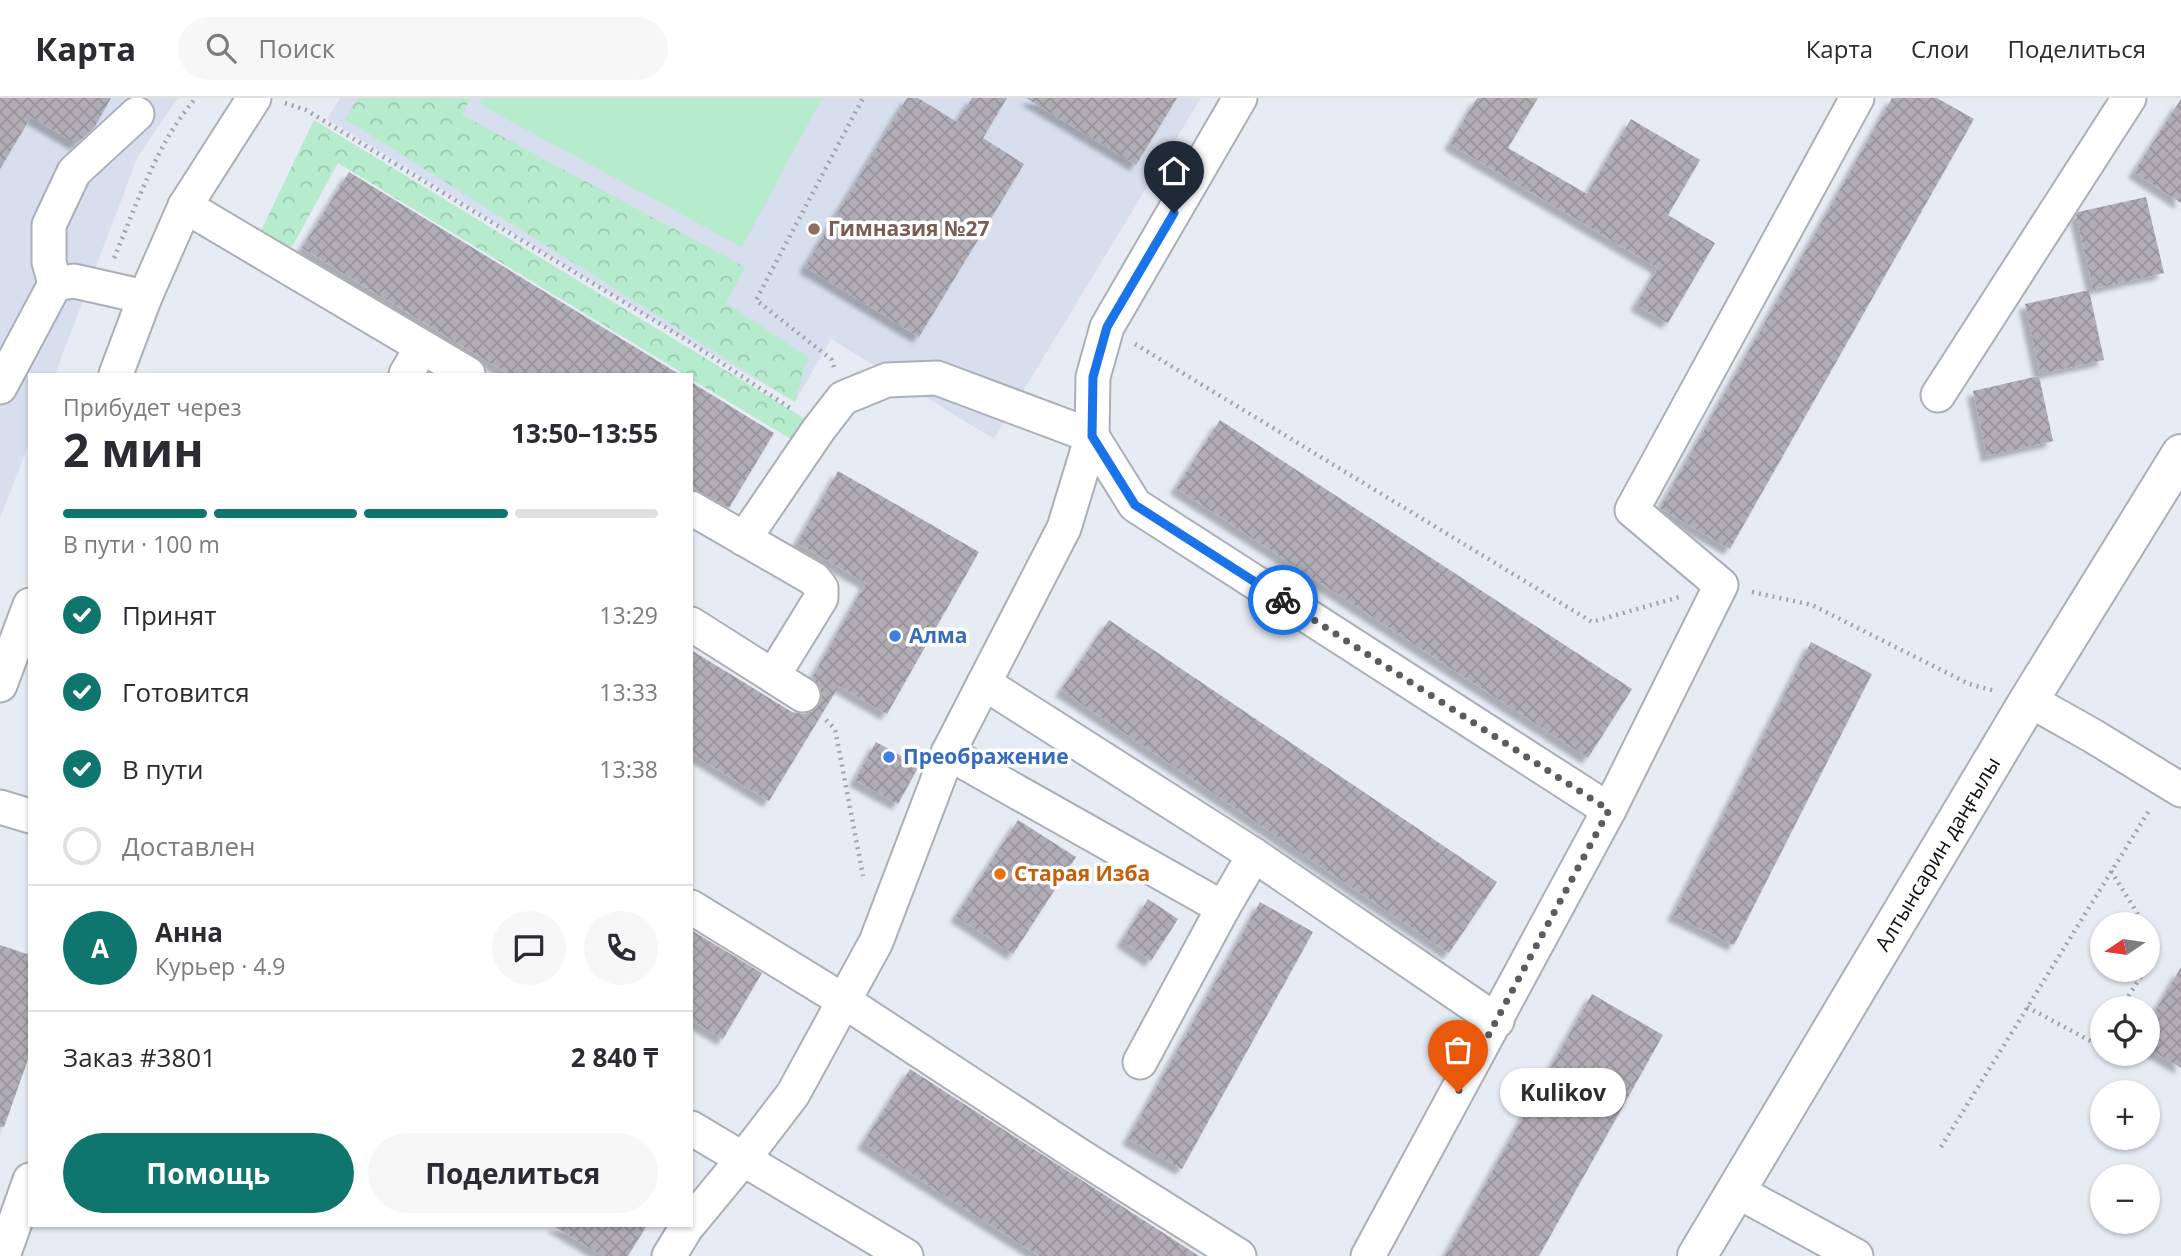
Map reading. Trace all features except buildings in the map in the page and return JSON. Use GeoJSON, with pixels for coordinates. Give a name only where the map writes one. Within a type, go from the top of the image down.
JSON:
{"type":"FeatureCollection","features":[{"type":"Feature","properties":{"kind":"main road","name":"Алтынсарин даңғылы"},"geometry":{"type":"LineString","coordinates":[[1697,1256],[2029,701],[2181,454]]}},
{"type":"Feature","properties":{"kind":"street"},"geometry":{"type":"LineString","coordinates":[[693,1219],[793,1094],[876,942],[947,753],[1064,528],[1092,436],[1093,377],[1107,327],[1240,98]]}},
{"type":"Feature","properties":{"kind":"street"},"geometry":{"type":"LineString","coordinates":[[1368,1256],[1609,810],[1721,585],[1632,510],[1857,98]]}},
{"type":"Feature","properties":{"kind":"street"},"geometry":{"type":"LineString","coordinates":[[1938,395],[2129,98]]}},
{"type":"Feature","properties":{"kind":"street"},"geometry":{"type":"LineString","coordinates":[[116,373],[145,297],[185,206],[268,100]]}},
{"type":"Feature","properties":{"kind":"street"},"geometry":{"type":"LineString","coordinates":[[0,387],[55,284],[49,262],[49,225],[74,172],[137,114]]}},
{"type":"Feature","properties":{"kind":"street"},"geometry":{"type":"LineString","coordinates":[[185,206],[414,361],[464,373]]}},
{"type":"Feature","properties":{"kind":"street"},"geometry":{"type":"LineString","coordinates":[[55,284],[74,281],[145,297]]}},
{"type":"Feature","properties":{"kind":"street"},"geometry":{"type":"LineString","coordinates":[[744,539],[843,398],[887,380],[937,379],[1092,436],[1135,505],[1609,810]]}},
{"type":"Feature","properties":{"kind":"street"},"geometry":{"type":"LineString","coordinates":[[693,509],[814,579],[821,588],[821,598],[773,676]]}},
{"type":"Feature","properties":{"kind":"street"},"geometry":{"type":"LineString","coordinates":[[0,685],[28,610]]}},
{"type":"Feature","properties":{"kind":"street"},"geometry":{"type":"LineString","coordinates":[[693,625],[803,695]]}},
{"type":"Feature","properties":{"kind":"street"},"geometry":{"type":"LineString","coordinates":[[984,683],[1254,855],[1497,1021]]}},
{"type":"Feature","properties":{"kind":"street"},"geometry":{"type":"LineString","coordinates":[[2029,701],[2174,785]]}},
{"type":"Feature","properties":{"kind":"street"},"geometry":{"type":"LineString","coordinates":[[947,753],[1223,908]]}},
{"type":"Feature","properties":{"kind":"street"},"geometry":{"type":"LineString","coordinates":[[0,807],[28,815]]}},
{"type":"Feature","properties":{"kind":"street"},"geometry":{"type":"LineString","coordinates":[[1140,1062],[1254,855]]}},
{"type":"Feature","properties":{"kind":"street"},"geometry":{"type":"LineString","coordinates":[[693,908],[844,1001],[1077,1154],[1239,1256]]}},
{"type":"Feature","properties":{"kind":"street"},"geometry":{"type":"LineString","coordinates":[[693,1129],[906,1256]]}},
{"type":"Feature","properties":{"kind":"street"},"geometry":{"type":"LineString","coordinates":[[3,1256],[28,1187]]}},
{"type":"Feature","properties":{"kind":"street"},"geometry":{"type":"LineString","coordinates":[[1737,1191],[1856,1256]]}},
{"type":"Feature","properties":{"kind":"street"},"geometry":{"type":"LineString","coordinates":[[669,1256],[687,1227]]}},
{"type":"Feature","properties":{"kind":"path"},"geometry":{"type":"LineString","coordinates":[[101,287],[150,173],[181,115],[196,98]]}},
{"type":"Feature","properties":{"kind":"path"},"geometry":{"type":"LineString","coordinates":[[843,398],[831,359],[756,300],[863,98]]}},
{"type":"Feature","properties":{"kind":"path"},"geometry":{"type":"LineString","coordinates":[[268,100],[306,110],[685,339],[819,429]]}},
{"type":"Feature","properties":{"kind":"path"},"geometry":{"type":"LineString","coordinates":[[1107,327],[1592,622],[1721,585],[1812,605],[1969,684],[2029,701]]}},
{"type":"Feature","properties":{"kind":"path"},"geometry":{"type":"LineString","coordinates":[[803,695],[835,729],[866,889]]}},
{"type":"Feature","properties":{"kind":"path"},"geometry":{"type":"LineString","coordinates":[[1941,1147],[2111,871],[2174,785]]}},
{"type":"Feature","properties":{"kind":"path"},"geometry":{"type":"LineString","coordinates":[[2111,871],[2137,912]]}},
{"type":"Feature","properties":{"kind":"path"},"geometry":{"type":"LineString","coordinates":[[2027,1007],[2090,1041]]}},
{"type":"Feature","properties":{"kind":"shaded area"},"geometry":{"type":"Polygon","coordinates":[[[0,98],[178,98],[138,156],[55,373],[28,373],[28,446],[0,518],[0,98]]]}},
{"type":"Feature","properties":{"kind":"shaded area","name":"Гимназия №27"},"geometry":{"type":"Polygon","coordinates":[[[340,98],[1201,98],[994,439],[831,339],[795,402],[685,339],[327,119],[340,98]]]}},
{"type":"Feature","properties":{"kind":"green space"},"geometry":{"type":"Polygon","coordinates":[[[358,98],[470,98],[462,115],[745,267],[726,303],[808,357],[795,402],[345,119],[358,98]]]}},
{"type":"Feature","properties":{"kind":"green space"},"geometry":{"type":"Polygon","coordinates":[[[482,98],[822,98],[742,247],[479,104],[482,98]]]}},
{"type":"Feature","properties":{"kind":"green space"},"geometry":{"type":"Polygon","coordinates":[[[314,120],[807,420],[794,441],[693,380],[693,373],[682,373],[338,163],[292,247],[259,235],[314,120]]]}},
{"type":"Feature","properties":{"kind":"way so far"},"geometry":{"type":"LineString","coordinates":[[1283,600],[1609,810],[1458,1092]]}},
{"type":"Feature","properties":{"kind":"place","name":"Гимназия №27"},"geometry":{"type":"Point","coordinates":[814,229]}},
{"type":"Feature","properties":{"kind":"place","name":"Алма"},"geometry":{"type":"Point","coordinates":[895,636]}},
{"type":"Feature","properties":{"kind":"place","name":"Преображение"},"geometry":{"type":"Point","coordinates":[889,757]}},
{"type":"Feature","properties":{"kind":"place","name":"Старая Изба"},"geometry":{"type":"Point","coordinates":[1000,874]}},
{"type":"Feature","properties":{"kind":"place","name":"Kulikov"},"geometry":{"type":"Point","coordinates":[1458,1092]}},
{"type":"Feature","properties":{"kind":"route"},"geometry":{"type":"LineString","coordinates":[[1174,213],[1107,327],[1093,377],[1092,436],[1135,505],[1283,600]]}}]}
